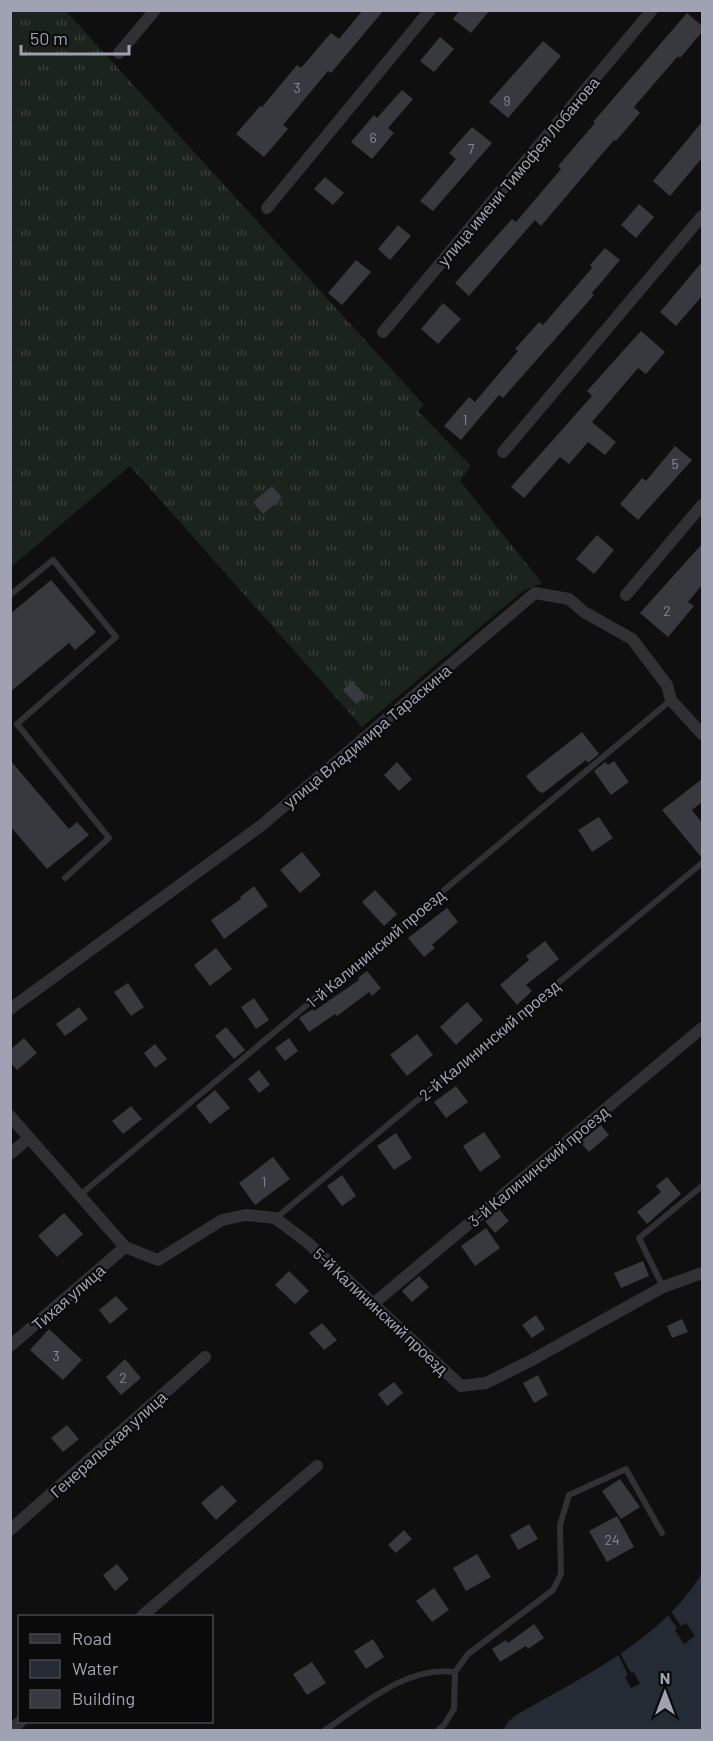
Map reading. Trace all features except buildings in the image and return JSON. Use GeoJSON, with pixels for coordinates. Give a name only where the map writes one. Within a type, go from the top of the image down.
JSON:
{"type":"FeatureCollection","features":[{"type":"Feature","properties":{"kind":"street"},"geometry":{"type":"LineString","coordinates":[[119,53],[155,10]]}},
{"type":"Feature","properties":{"kind":"street"},"geometry":{"type":"LineString","coordinates":[[267,208],[430,10]]}},
{"type":"Feature","properties":{"kind":"street","name":"улица имени Тимофея Лобанова"},"geometry":{"type":"LineString","coordinates":[[383,332],[652,10]]}},
{"type":"Feature","properties":{"kind":"street"},"geometry":{"type":"LineString","coordinates":[[503,452],[702,216]]}},
{"type":"Feature","properties":{"kind":"street"},"geometry":{"type":"LineString","coordinates":[[626,595],[702,506]]}},
{"type":"Feature","properties":{"kind":"street","name":"улица Владимира Тараскина"},"geometry":{"type":"LineString","coordinates":[[10,1009],[262,825],[535,593],[569,599],[584,612],[632,639],[667,685],[671,700],[702,734]]}},
{"type":"Feature","properties":{"kind":"street","name":"3-й Калининский проезд"},"geometry":{"type":"LineString","coordinates":[[374,1304],[702,1028]]}},
{"type":"Feature","properties":{"kind":"street"},"geometry":{"type":"LineString","coordinates":[[10,1116],[125,1247],[158,1260],[222,1220],[246,1215],[275,1218]]}},
{"type":"Feature","properties":{"kind":"street"},"geometry":{"type":"LineString","coordinates":[[10,1154],[29,1138]]}},
{"type":"Feature","properties":{"kind":"street","name":"5-й Калининский проезд"},"geometry":{"type":"LineString","coordinates":[[275,1218],[308,1242],[461,1386],[486,1383],[663,1287],[702,1273]]}},
{"type":"Feature","properties":{"kind":"street","name":"Тихая улица"},"geometry":{"type":"LineString","coordinates":[[10,1346],[125,1247]]}},
{"type":"Feature","properties":{"kind":"street","name":"Генеральская улица"},"geometry":{"type":"LineString","coordinates":[[10,1530],[205,1357]]}},
{"type":"Feature","properties":{"kind":"street"},"geometry":{"type":"LineString","coordinates":[[144,1615],[317,1466]]}},
{"type":"Feature","properties":{"kind":"lane"},"geometry":{"type":"LineString","coordinates":[[10,595],[53,560],[116,637],[17,724],[109,838],[65,878]]}},
{"type":"Feature","properties":{"kind":"lane","name":"1-й Калининский проезд"},"geometry":{"type":"LineString","coordinates":[[80,1196],[671,700]]}},
{"type":"Feature","properties":{"kind":"lane","name":"2-й Калининский проезд"},"geometry":{"type":"LineString","coordinates":[[275,1218],[702,863]]}},
{"type":"Feature","properties":{"kind":"lane"},"geometry":{"type":"LineString","coordinates":[[663,1287],[639,1238],[702,1186]]}},
{"type":"Feature","properties":{"kind":"lane"},"geometry":{"type":"LineString","coordinates":[[438,1731],[454,1709],[455,1672],[468,1654],[553,1590],[561,1574],[560,1525],[569,1495],[626,1469],[662,1533]]}},
{"type":"Feature","properties":{"kind":"lane"},"geometry":{"type":"LineString","coordinates":[[325,1731],[398,1682],[438,1669],[455,1672]]}},
{"type":"Feature","properties":{"kind":"green space"},"geometry":{"type":"Polygon","coordinates":[[[11,11],[66,11],[424,405],[418,411],[471,466],[460,481],[542,583],[523,591],[362,727],[130,466],[11,567],[11,11]]]}},
{"type":"Feature","properties":{"kind":"water"},"geometry":{"type":"Polygon","coordinates":[[[702,1573],[702,1730],[503,1730],[516,1715],[593,1671],[643,1637],[666,1618],[702,1573]]]}},
{"type":"Feature","properties":{"kind":"pier"},"geometry":{"type":"Polygon","coordinates":[[[671,1611],[681,1626],[686,1623],[695,1636],[684,1644],[667,1614],[671,1611]]]}},
{"type":"Feature","properties":{"kind":"pier"},"geometry":{"type":"Polygon","coordinates":[[[620,1653],[640,1684],[631,1688],[625,1677],[628,1675],[618,1654],[620,1653]]]}}]}
